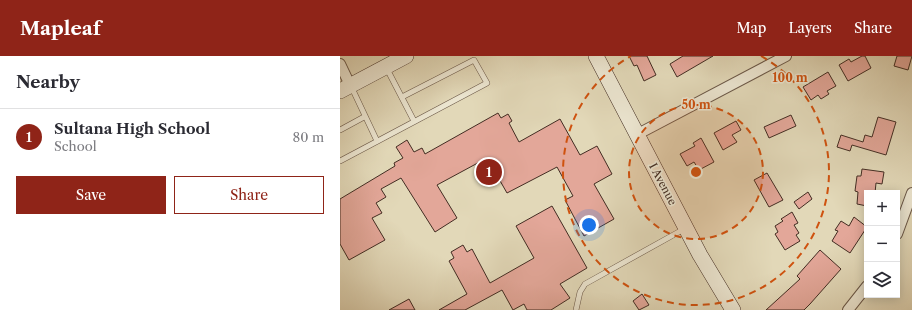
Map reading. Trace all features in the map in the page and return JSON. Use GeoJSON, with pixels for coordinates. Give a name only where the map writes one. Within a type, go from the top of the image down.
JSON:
{"type":"FeatureCollection","features":[{"type":"Feature","properties":{"kind":"main road"},"geometry":{"type":"LineString","coordinates":[[345,88],[406,56]]}},
{"type":"Feature","properties":{"kind":"main road","name":"I Avenue"},"geometry":{"type":"LineString","coordinates":[[596,56],[686,227],[733,310]]}},
{"type":"Feature","properties":{"kind":"street"},"geometry":{"type":"LineString","coordinates":[[638,134],[786,56]]}},
{"type":"Feature","properties":{"kind":"street"},"geometry":{"type":"LineString","coordinates":[[340,64],[345,88]]}},
{"type":"Feature","properties":{"kind":"street"},"geometry":{"type":"LineString","coordinates":[[900,226],[912,193]]}},
{"type":"Feature","properties":{"kind":"street"},"geometry":{"type":"LineString","coordinates":[[848,310],[864,290]]}},
{"type":"Feature","properties":{"kind":"lane"},"geometry":{"type":"LineString","coordinates":[[340,160],[487,83],[474,60],[402,97]]}},
{"type":"Feature","properties":{"kind":"lane"},"geometry":{"type":"LineString","coordinates":[[386,67],[414,121]]}},
{"type":"Feature","properties":{"kind":"lane"},"geometry":{"type":"LineString","coordinates":[[345,88],[364,117],[377,141]]}},
{"type":"Feature","properties":{"kind":"lane"},"geometry":{"type":"LineString","coordinates":[[340,130],[364,117]]}},
{"type":"Feature","properties":{"kind":"lane"},"geometry":{"type":"LineString","coordinates":[[576,310],[580,292],[584,284],[686,227]]}},
{"type":"Feature","properties":{"kind":"building"},"geometry":{"type":"Polygon","coordinates":[[[629,56],[647,56],[656,75],[644,81],[637,65],[634,66],[629,56]]]}},
{"type":"Feature","properties":{"kind":"building"},"geometry":{"type":"Polygon","coordinates":[[[683,56],[713,56],[677,77],[670,64],[683,56]]]}},
{"type":"Feature","properties":{"kind":"building"},"geometry":{"type":"Polygon","coordinates":[[[865,56],[871,68],[848,81],[839,65],[849,59],[851,62],[865,56]]]}},
{"type":"Feature","properties":{"kind":"building"},"geometry":{"type":"Polygon","coordinates":[[[897,56],[912,56],[908,70],[894,66],[897,56]]]}},
{"type":"Feature","properties":{"kind":"building"},"geometry":{"type":"Polygon","coordinates":[[[828,72],[836,86],[827,91],[829,94],[821,99],[818,95],[811,100],[803,87],[828,72]]]}},
{"type":"Feature","properties":{"kind":"building"},"geometry":{"type":"Polygon","coordinates":[[[498,113],[501,118],[508,114],[512,121],[509,123],[519,142],[560,119],[580,155],[597,146],[612,174],[594,184],[614,219],[584,236],[565,200],[573,196],[557,167],[507,193],[487,158],[437,185],[457,218],[435,232],[401,178],[381,189],[386,197],[376,203],[382,213],[372,218],[385,240],[349,260],[340,244],[340,199],[395,166],[394,163],[403,158],[396,147],[407,140],[414,152],[422,148],[425,154],[498,113]]]}},
{"type":"Feature","properties":{"kind":"building"},"geometry":{"type":"Polygon","coordinates":[[[791,115],[796,126],[769,138],[764,127],[791,115]]]}},
{"type":"Feature","properties":{"kind":"building"},"geometry":{"type":"Polygon","coordinates":[[[878,117],[896,122],[886,155],[852,145],[850,151],[837,147],[841,135],[863,142],[865,135],[872,137],[878,117]]]}},
{"type":"Feature","properties":{"kind":"building"},"geometry":{"type":"Polygon","coordinates":[[[736,121],[741,130],[732,135],[737,142],[723,150],[714,133],[736,121]]]}},
{"type":"Feature","properties":{"kind":"building"},"geometry":{"type":"Polygon","coordinates":[[[701,138],[714,162],[699,170],[694,162],[687,166],[680,154],[695,146],[693,143],[701,138]]]}},
{"type":"Feature","properties":{"kind":"building"},"geometry":{"type":"Polygon","coordinates":[[[862,169],[884,172],[882,184],[876,183],[875,190],[864,190],[864,205],[857,204],[858,192],[855,191],[857,176],[861,176],[862,169]]]}},
{"type":"Feature","properties":{"kind":"building"},"geometry":{"type":"Polygon","coordinates":[[[767,173],[783,200],[769,207],[754,180],[767,173]]]}},
{"type":"Feature","properties":{"kind":"building"},"geometry":{"type":"Polygon","coordinates":[[[808,192],[812,199],[799,209],[794,202],[808,192]]]}},
{"type":"Feature","properties":{"kind":"building"},"geometry":{"type":"Polygon","coordinates":[[[552,206],[587,268],[560,284],[570,298],[551,310],[527,310],[524,304],[513,310],[502,290],[465,310],[439,310],[467,294],[449,261],[454,258],[451,252],[463,245],[467,252],[472,249],[490,283],[534,258],[516,226],[552,206]]]}},
{"type":"Feature","properties":{"kind":"building"},"geometry":{"type":"Polygon","coordinates":[[[792,212],[798,223],[794,225],[799,233],[796,235],[800,241],[785,250],[775,234],[778,232],[775,226],[783,221],[781,219],[792,212]]]}},
{"type":"Feature","properties":{"kind":"building"},"geometry":{"type":"Polygon","coordinates":[[[854,217],[864,225],[864,232],[850,253],[832,241],[838,231],[835,230],[841,221],[849,226],[854,217]]]}},
{"type":"Feature","properties":{"kind":"building"},"geometry":{"type":"Polygon","coordinates":[[[820,250],[841,269],[810,304],[804,310],[766,310],[800,279],[797,276],[820,250]]]}},
{"type":"Feature","properties":{"kind":"building"},"geometry":{"type":"Polygon","coordinates":[[[642,294],[649,305],[639,310],[633,301],[642,294]]]}},
{"type":"Feature","properties":{"kind":"building"},"geometry":{"type":"Polygon","coordinates":[[[409,299],[415,310],[389,310],[409,299]]]}},
{"type":"Feature","properties":{"kind":"place","name":"Sultana High School"},"geometry":{"type":"Point","coordinates":[489,172]}}]}
